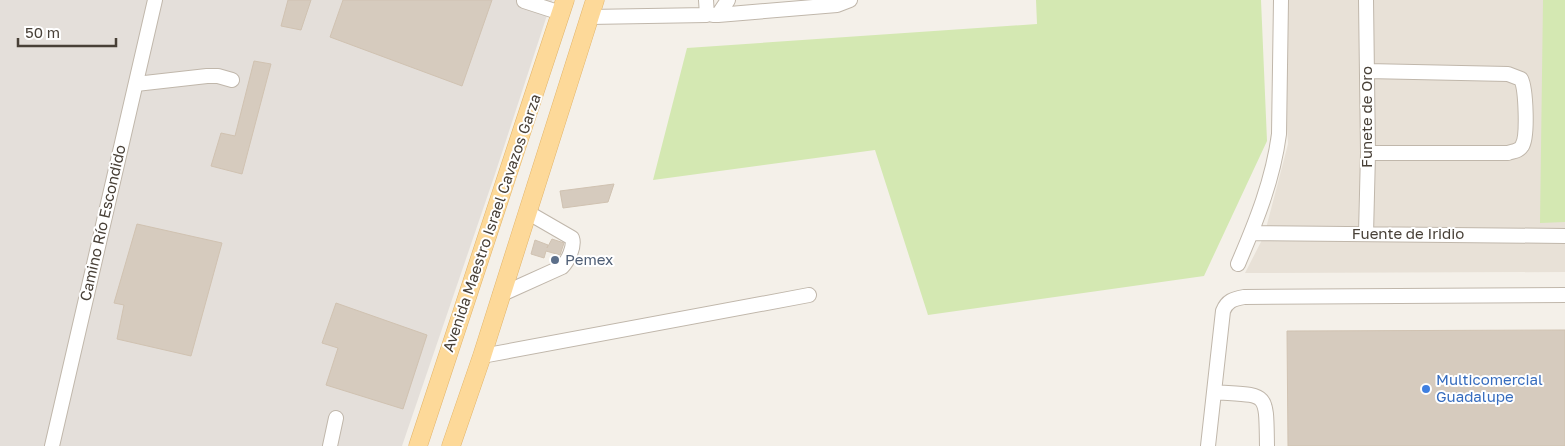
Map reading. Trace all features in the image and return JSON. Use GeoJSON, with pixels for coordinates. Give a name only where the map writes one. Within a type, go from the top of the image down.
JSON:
{"type":"FeatureCollection","features":[{"type":"Feature","properties":{"kind":"main road","name":"Avenida Maestro Israel Cavazos Garza"},"geometry":{"type":"LineString","coordinates":[[451,446],[482,356],[595,0]]}},
{"type":"Feature","properties":{"kind":"main road","name":"Avenida Maestro Israel Cavazos Garza"},"geometry":{"type":"LineString","coordinates":[[418,446],[563,7]]}},
{"type":"Feature","properties":{"kind":"main road"},"geometry":{"type":"LineString","coordinates":[[547,58],[573,66]]}},
{"type":"Feature","properties":{"kind":"main road"},"geometry":{"type":"LineString","coordinates":[[522,131],[551,139]]}},
{"type":"Feature","properties":{"kind":"street","name":"Camino Río Escondido"},"geometry":{"type":"LineString","coordinates":[[52,446],[155,0]]}},
{"type":"Feature","properties":{"kind":"street"},"geometry":{"type":"LineString","coordinates":[[706,0],[713,15]]}},
{"type":"Feature","properties":{"kind":"street"},"geometry":{"type":"LineString","coordinates":[[713,15],[728,0]]}},
{"type":"Feature","properties":{"kind":"street"},"geometry":{"type":"LineString","coordinates":[[589,17],[713,15],[837,5],[850,0]]}},
{"type":"Feature","properties":{"kind":"street"},"geometry":{"type":"LineString","coordinates":[[1238,264],[1271,178],[1276,155],[1279,134],[1281,0]]}},
{"type":"Feature","properties":{"kind":"street","name":"Funete de Oro"},"geometry":{"type":"LineString","coordinates":[[1366,0],[1368,153],[1366,234]]}},
{"type":"Feature","properties":{"kind":"street"},"geometry":{"type":"LineString","coordinates":[[524,1],[563,7]]}},
{"type":"Feature","properties":{"kind":"street"},"geometry":{"type":"LineString","coordinates":[[1367,71],[1508,74],[1521,79],[1523,84],[1525,138],[1517,151],[1508,152],[1368,153]]}},
{"type":"Feature","properties":{"kind":"street"},"geometry":{"type":"LineString","coordinates":[[136,84],[207,76],[218,76],[232,80]]}},
{"type":"Feature","properties":{"kind":"street"},"geometry":{"type":"LineString","coordinates":[[500,295],[562,267],[573,244],[572,238],[527,212]]}},
{"type":"Feature","properties":{"kind":"street","name":"Fuente de Iridio"},"geometry":{"type":"LineString","coordinates":[[1251,233],[1565,236]]}},
{"type":"Feature","properties":{"kind":"street"},"geometry":{"type":"LineString","coordinates":[[482,356],[809,294]]}},
{"type":"Feature","properties":{"kind":"street"},"geometry":{"type":"LineString","coordinates":[[1208,446],[1223,311],[1226,303],[1233,299],[1251,297],[1565,295]]}},
{"type":"Feature","properties":{"kind":"street"},"geometry":{"type":"LineString","coordinates":[[1214,392],[1257,396],[1263,400],[1266,408],[1267,446]]}},
{"type":"Feature","properties":{"kind":"street"},"geometry":{"type":"LineString","coordinates":[[330,446],[336,418]]}},
{"type":"Feature","properties":{"kind":"shaded area"},"geometry":{"type":"Polygon","coordinates":[[[0,0],[552,0],[402,446],[0,446],[0,0]]]}},
{"type":"Feature","properties":{"kind":"shaded area"},"geometry":{"type":"Polygon","coordinates":[[[1279,0],[1565,0],[1565,272],[1245,273],[1264,236],[1288,144],[1279,0]]]}},
{"type":"Feature","properties":{"kind":"green space"},"geometry":{"type":"Polygon","coordinates":[[[1036,0],[1261,0],[1267,141],[1204,276],[928,315],[875,150],[653,180],[687,48],[1037,24],[1036,0]]]}},
{"type":"Feature","properties":{"kind":"green space"},"geometry":{"type":"Polygon","coordinates":[[[1543,0],[1565,0],[1565,222],[1540,223],[1543,0]]]}},
{"type":"Feature","properties":{"kind":"building"},"geometry":{"type":"Polygon","coordinates":[[[288,0],[311,0],[301,30],[281,26],[288,0]]]}},
{"type":"Feature","properties":{"kind":"building"},"geometry":{"type":"Polygon","coordinates":[[[343,0],[492,0],[462,86],[330,37],[343,0]]]}},
{"type":"Feature","properties":{"kind":"building"},"geometry":{"type":"Polygon","coordinates":[[[254,61],[271,64],[242,174],[211,166],[221,133],[235,136],[254,61]]]}},
{"type":"Feature","properties":{"kind":"building"},"geometry":{"type":"Polygon","coordinates":[[[614,184],[608,202],[563,208],[560,191],[614,184]]]}},
{"type":"Feature","properties":{"kind":"building"},"geometry":{"type":"Polygon","coordinates":[[[137,224],[222,243],[191,356],[117,339],[124,305],[114,303],[137,224]]]}},
{"type":"Feature","properties":{"kind":"building"},"geometry":{"type":"Polygon","coordinates":[[[552,239],[564,243],[560,255],[546,251],[544,258],[531,254],[535,240],[548,245],[547,248],[552,239]]]}},
{"type":"Feature","properties":{"kind":"building"},"geometry":{"type":"Polygon","coordinates":[[[336,303],[427,335],[403,409],[326,385],[338,348],[322,343],[336,303]]]}},
{"type":"Feature","properties":{"kind":"building","name":"Multicomercial Guadalupe"},"geometry":{"type":"Polygon","coordinates":[[[1565,330],[1565,446],[1288,446],[1287,331],[1565,330]]]}},
{"type":"Feature","properties":{"kind":"place","name":"Pemex"},"geometry":{"type":"Point","coordinates":[555,260]}},
{"type":"Feature","properties":{"kind":"place","name":"Multicomercial Guadalupe"},"geometry":{"type":"Point","coordinates":[1426,389]}}]}
